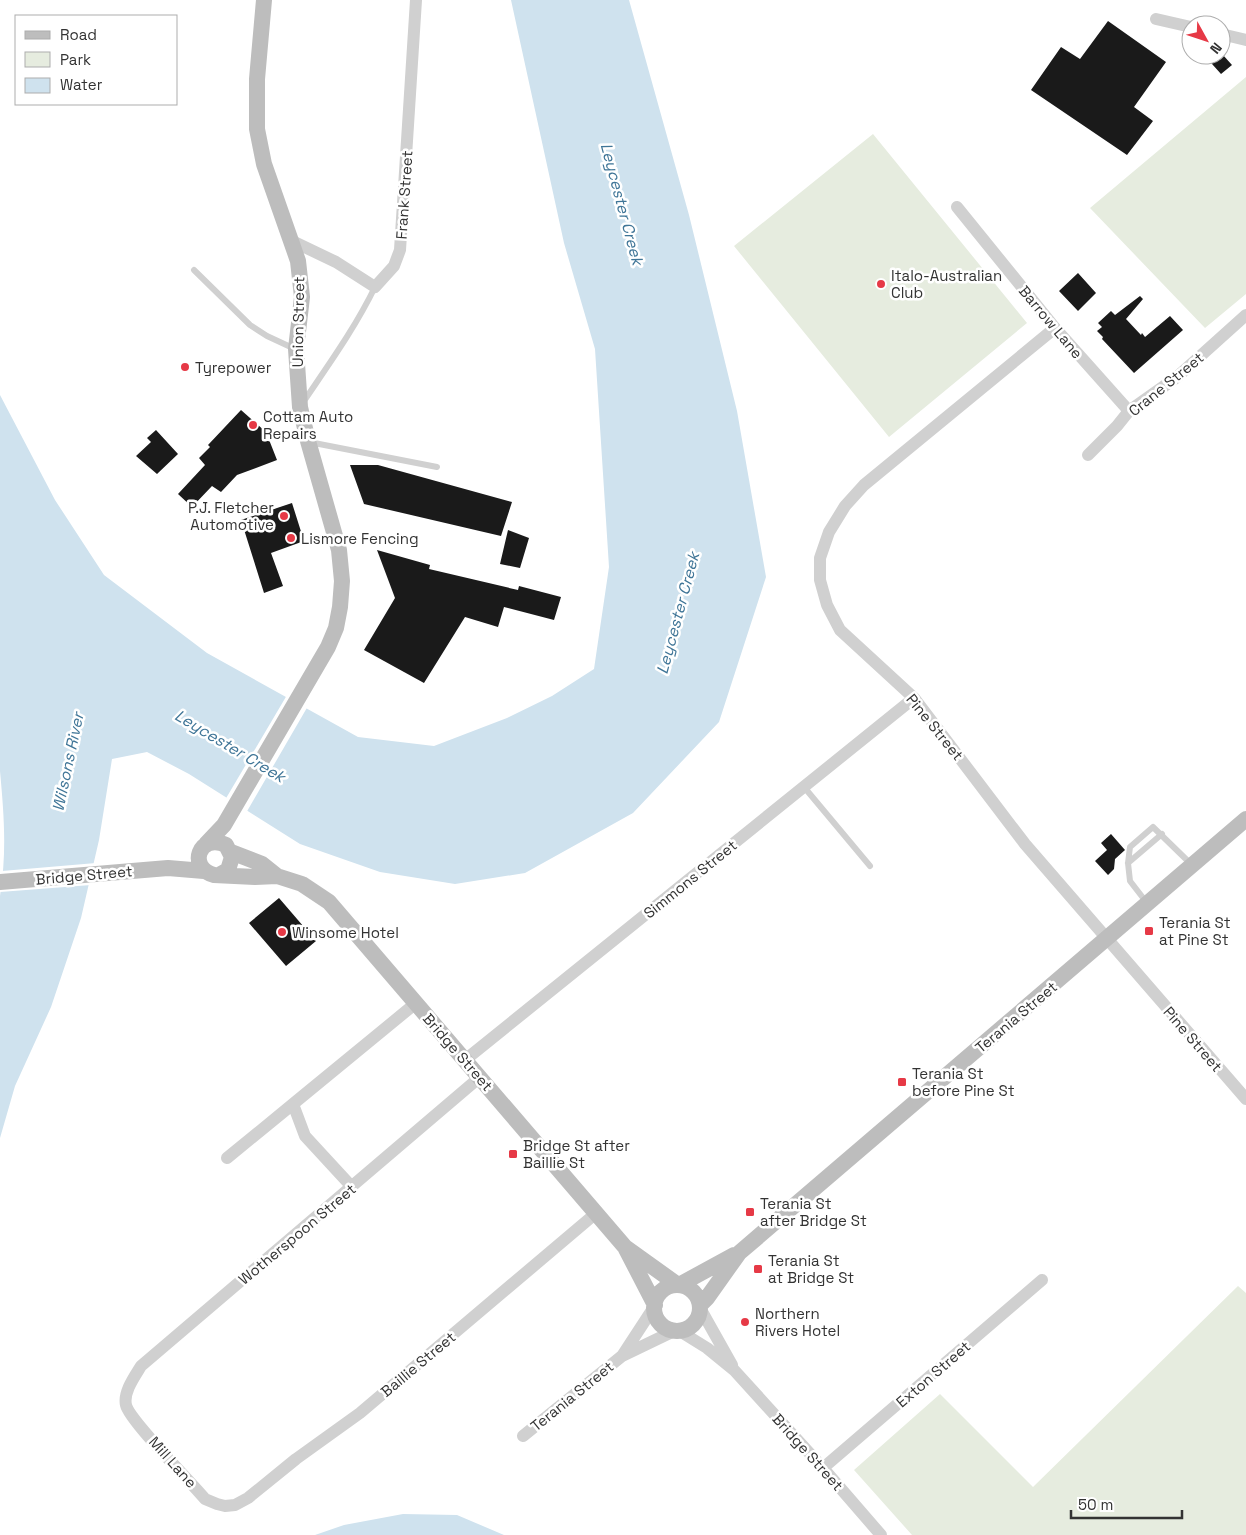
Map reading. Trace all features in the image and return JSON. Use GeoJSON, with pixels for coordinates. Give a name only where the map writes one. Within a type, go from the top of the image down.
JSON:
{"type":"FeatureCollection","features":[{"type":"Feature","properties":{"kind":"main road","name":"Union Street"},"geometry":{"type":"LineString","coordinates":[[203,847],[224,825],[328,646],[336,628],[342,581],[339,550],[300,407],[296,349],[302,281],[292,241],[264,164],[256,129],[257,87],[264,0]]}},
{"type":"Feature","properties":{"kind":"main road","name":"Terania Street"},"geometry":{"type":"LineString","coordinates":[[678,1285],[739,1253],[1107,940],[1246,819]]}},
{"type":"Feature","properties":{"kind":"main road"},"geometry":{"type":"LineString","coordinates":[[224,825],[228,848],[232,857],[230,866],[224,873],[212,873],[199,864],[199,854],[203,847],[216,842],[228,848]]}},
{"type":"Feature","properties":{"kind":"main road","name":"Bridge Street"},"geometry":{"type":"LineString","coordinates":[[168,868],[203,847]]}},
{"type":"Feature","properties":{"kind":"main road","name":"Bridge Street"},"geometry":{"type":"LineString","coordinates":[[228,848],[262,864],[277,876],[302,884],[329,902],[625,1247],[678,1285]]}},
{"type":"Feature","properties":{"kind":"main road","name":"Bridge Street"},"geometry":{"type":"LineString","coordinates":[[0,882],[168,868],[255,878],[277,876]]}},
{"type":"Feature","properties":{"kind":"main road","name":"Bridge Street"},"geometry":{"type":"LineString","coordinates":[[625,1247],[655,1306]]}},
{"type":"Feature","properties":{"kind":"main road","name":"Terania Street"},"geometry":{"type":"LineString","coordinates":[[700,1307],[739,1253]]}},
{"type":"Feature","properties":{"kind":"main road"},"geometry":{"type":"LineString","coordinates":[[672,1285],[678,1285],[690,1288],[697,1296],[700,1307],[694,1323],[686,1328],[677,1330],[662,1325],[656,1316],[655,1306],[658,1295],[662,1290],[672,1285]]}},
{"type":"Feature","properties":{"kind":"street","name":"Frank Street"},"geometry":{"type":"LineString","coordinates":[[376,287],[394,266],[400,250],[416,0]]}},
{"type":"Feature","properties":{"kind":"street"},"geometry":{"type":"LineString","coordinates":[[1156,19],[1181,25]]}},
{"type":"Feature","properties":{"kind":"street"},"geometry":{"type":"LineString","coordinates":[[1231,36],[1246,40]]}},
{"type":"Feature","properties":{"kind":"street","name":"Barrow Lane"},"geometry":{"type":"LineString","coordinates":[[957,207],[1055,328],[1129,411]]}},
{"type":"Feature","properties":{"kind":"street"},"geometry":{"type":"LineString","coordinates":[[292,241],[336,262],[376,287]]}},
{"type":"Feature","properties":{"kind":"street","name":"Crane Street"},"geometry":{"type":"LineString","coordinates":[[1088,455],[1129,411],[1177,377],[1246,315]]}},
{"type":"Feature","properties":{"kind":"street","name":"Pine Street"},"geometry":{"type":"LineString","coordinates":[[1055,328],[864,485],[845,506],[829,532],[820,558],[820,580],[827,605],[840,630],[914,698],[1025,844],[1246,1099]]}},
{"type":"Feature","properties":{"kind":"street","name":"Simmons Street"},"geometry":{"type":"LineString","coordinates":[[465,1060],[914,698]]}},
{"type":"Feature","properties":{"kind":"street"},"geometry":{"type":"LineString","coordinates":[[227,1158],[416,1003]]}},
{"type":"Feature","properties":{"kind":"street","name":"Wotherspoon Street"},"geometry":{"type":"LineString","coordinates":[[126,1399],[132,1382],[141,1366],[480,1078]]}},
{"type":"Feature","properties":{"kind":"street"},"geometry":{"type":"LineString","coordinates":[[293,1104],[304,1136],[352,1187]]}},
{"type":"Feature","properties":{"kind":"street","name":"Baillie Street"},"geometry":{"type":"LineString","coordinates":[[235,1505],[248,1498],[296,1459],[360,1413],[595,1214]]}},
{"type":"Feature","properties":{"kind":"street","name":"Exton Street"},"geometry":{"type":"LineString","coordinates":[[823,1468],[1042,1280]]}},
{"type":"Feature","properties":{"kind":"street","name":"Terania Street"},"geometry":{"type":"LineString","coordinates":[[622,1356],[655,1306]]}},
{"type":"Feature","properties":{"kind":"street","name":"Bridge Street"},"geometry":{"type":"LineString","coordinates":[[700,1307],[734,1370]]}},
{"type":"Feature","properties":{"kind":"street","name":"Terania Street"},"geometry":{"type":"LineString","coordinates":[[523,1436],[622,1356],[677,1330]]}},
{"type":"Feature","properties":{"kind":"street","name":"Bridge Street"},"geometry":{"type":"LineString","coordinates":[[677,1330],[706,1348],[734,1370],[881,1535]]}},
{"type":"Feature","properties":{"kind":"street","name":"Mill Lane"},"geometry":{"type":"LineString","coordinates":[[126,1399],[126,1406],[138,1425],[205,1498],[225,1506],[235,1505]]}},
{"type":"Feature","properties":{"kind":"lane"},"geometry":{"type":"LineString","coordinates":[[194,270],[250,324],[267,336],[296,349]]}},
{"type":"Feature","properties":{"kind":"lane"},"geometry":{"type":"LineString","coordinates":[[300,407],[362,316],[376,287]]}},
{"type":"Feature","properties":{"kind":"lane"},"geometry":{"type":"LineString","coordinates":[[308,441],[437,468]]}},
{"type":"Feature","properties":{"kind":"lane"},"geometry":{"type":"LineString","coordinates":[[804,787],[870,866]]}},
{"type":"Feature","properties":{"kind":"lane"},"geometry":{"type":"LineString","coordinates":[[1148,904],[1130,881],[1128,863],[1130,847],[1154,827],[1192,866]]}},
{"type":"Feature","properties":{"kind":"lane"},"geometry":{"type":"LineString","coordinates":[[1128,863],[1162,834]]}},
{"type":"Feature","properties":{"kind":"green space"},"geometry":{"type":"Polygon","coordinates":[[[1246,77],[1246,294],[1205,328],[1090,208],[1246,77]]]}},
{"type":"Feature","properties":{"kind":"green space","name":"Italo-Australian Club"},"geometry":{"type":"Polygon","coordinates":[[[873,134],[1027,323],[889,437],[734,246],[873,134]]]}},
{"type":"Feature","properties":{"kind":"green space"},"geometry":{"type":"Polygon","coordinates":[[[1238,1286],[1246,1293],[1246,1535],[912,1535],[854,1470],[940,1394],[1033,1487],[1238,1286]]]}},
{"type":"Feature","properties":{"kind":"water"},"geometry":{"type":"Polygon","coordinates":[[[511,0],[629,0],[689,215],[737,411],[766,577],[719,722],[633,813],[525,873],[455,884],[380,872],[300,844],[189,774],[147,752],[112,759],[99,840],[81,918],[51,1007],[15,1086],[0,1138],[0,896],[4,848],[4,818],[0,771],[0,395],[55,500],[104,575],[207,653],[358,737],[434,746],[507,718],[552,696],[594,669],[609,567],[595,349],[564,243],[511,0]]]}},
{"type":"Feature","properties":{"kind":"water"},"geometry":{"type":"Polygon","coordinates":[[[403,1514],[457,1515],[504,1535],[315,1535],[344,1525],[403,1514]]]}},
{"type":"Feature","properties":{"kind":"pier"},"geometry":{"type":"Polygon","coordinates":[[[287,695],[308,706],[246,813],[225,800],[287,695]]]}},
{"type":"Feature","properties":{"kind":"pier"},"geometry":{"type":"Polygon","coordinates":[[[96,863],[91,885],[0,892],[2,871],[96,863]]]}},
{"type":"Feature","properties":{"kind":"building"},"geometry":{"type":"Polygon","coordinates":[[[1108,21],[1166,62],[1134,107],[1153,121],[1127,155],[1031,90],[1061,47],[1080,59],[1108,21]]]}},
{"type":"Feature","properties":{"kind":"building"},"geometry":{"type":"Polygon","coordinates":[[[1231,64],[1232,65],[1221,74],[1213,65],[1231,64]]]}},
{"type":"Feature","properties":{"kind":"building"},"geometry":{"type":"Polygon","coordinates":[[[1078,273],[1096,293],[1078,311],[1059,291],[1078,273]]]}},
{"type":"Feature","properties":{"kind":"building"},"geometry":{"type":"Polygon","coordinates":[[[1140,296],[1143,299],[1126,319],[1141,335],[1142,333],[1145,337],[1170,316],[1183,330],[1134,373],[1102,339],[1103,337],[1097,331],[1102,327],[1098,323],[1111,311],[1115,315],[1140,296]]]}},
{"type":"Feature","properties":{"kind":"building"},"geometry":{"type":"Polygon","coordinates":[[[241,410],[266,432],[277,460],[237,475],[221,492],[212,486],[192,507],[178,494],[205,465],[199,458],[210,447],[208,445],[241,410]]]}},
{"type":"Feature","properties":{"kind":"building"},"geometry":{"type":"Polygon","coordinates":[[[156,430],[178,454],[157,474],[136,456],[151,442],[147,438],[156,430]]]}},
{"type":"Feature","properties":{"kind":"building"},"geometry":{"type":"Polygon","coordinates":[[[350,465],[378,465],[512,502],[501,536],[364,504],[350,465]]]}},
{"type":"Feature","properties":{"kind":"building"},"geometry":{"type":"Polygon","coordinates":[[[292,503],[304,541],[271,553],[283,586],[264,593],[241,520],[292,503]]]}},
{"type":"Feature","properties":{"kind":"building"},"geometry":{"type":"Polygon","coordinates":[[[508,530],[529,538],[520,568],[500,564],[508,530]]]}},
{"type":"Feature","properties":{"kind":"building"},"geometry":{"type":"Polygon","coordinates":[[[377,550],[430,565],[429,569],[518,590],[519,586],[561,597],[554,620],[504,607],[498,627],[465,617],[424,683],[364,650],[395,598],[377,550]]]}},
{"type":"Feature","properties":{"kind":"building"},"geometry":{"type":"Polygon","coordinates":[[[1111,834],[1125,850],[1115,859],[1114,869],[1108,875],[1095,861],[1107,850],[1101,843],[1111,834]]]}},
{"type":"Feature","properties":{"kind":"building","name":"Winsome Hotel"},"geometry":{"type":"Polygon","coordinates":[[[279,898],[316,941],[286,966],[249,923],[279,898]]]}},
{"type":"Feature","properties":{"kind":"place","name":"Italo-Australian Club"},"geometry":{"type":"Point","coordinates":[881,284]}},
{"type":"Feature","properties":{"kind":"place","name":"Tyrepower"},"geometry":{"type":"Point","coordinates":[185,367]}},
{"type":"Feature","properties":{"kind":"place","name":"Cottam Auto Repairs"},"geometry":{"type":"Point","coordinates":[253,425]}},
{"type":"Feature","properties":{"kind":"place","name":"P.J. Fletcher Automotive"},"geometry":{"type":"Point","coordinates":[284,516]}},
{"type":"Feature","properties":{"kind":"place","name":"Lismore Fencing"},"geometry":{"type":"Point","coordinates":[291,538]}},
{"type":"Feature","properties":{"kind":"place","name":"Terania St at Pine St"},"geometry":{"type":"Point","coordinates":[1149,931]}},
{"type":"Feature","properties":{"kind":"place","name":"Winsome Hotel"},"geometry":{"type":"Point","coordinates":[282,932]}},
{"type":"Feature","properties":{"kind":"place","name":"Terania St before Pine St"},"geometry":{"type":"Point","coordinates":[902,1082]}},
{"type":"Feature","properties":{"kind":"place","name":"Bridge St after Baillie St"},"geometry":{"type":"Point","coordinates":[513,1154]}},
{"type":"Feature","properties":{"kind":"place","name":"Terania St after Bridge St"},"geometry":{"type":"Point","coordinates":[750,1212]}},
{"type":"Feature","properties":{"kind":"place","name":"Terania St at Bridge St"},"geometry":{"type":"Point","coordinates":[758,1269]}},
{"type":"Feature","properties":{"kind":"place","name":"Northern Rivers Hotel"},"geometry":{"type":"Point","coordinates":[745,1322]}},
{"type":"Feature","properties":{"kind":"water label","name":"Leycester Creek"},"geometry":{"type":"Point","coordinates":[622,204]}},
{"type":"Feature","properties":{"kind":"water label","name":"Leycester Creek"},"geometry":{"type":"Point","coordinates":[678,613]}},
{"type":"Feature","properties":{"kind":"water label","name":"Leycester Creek"},"geometry":{"type":"Point","coordinates":[230,746]}},
{"type":"Feature","properties":{"kind":"water label","name":"Wilsons River"},"geometry":{"type":"Point","coordinates":[68,762]}}]}
